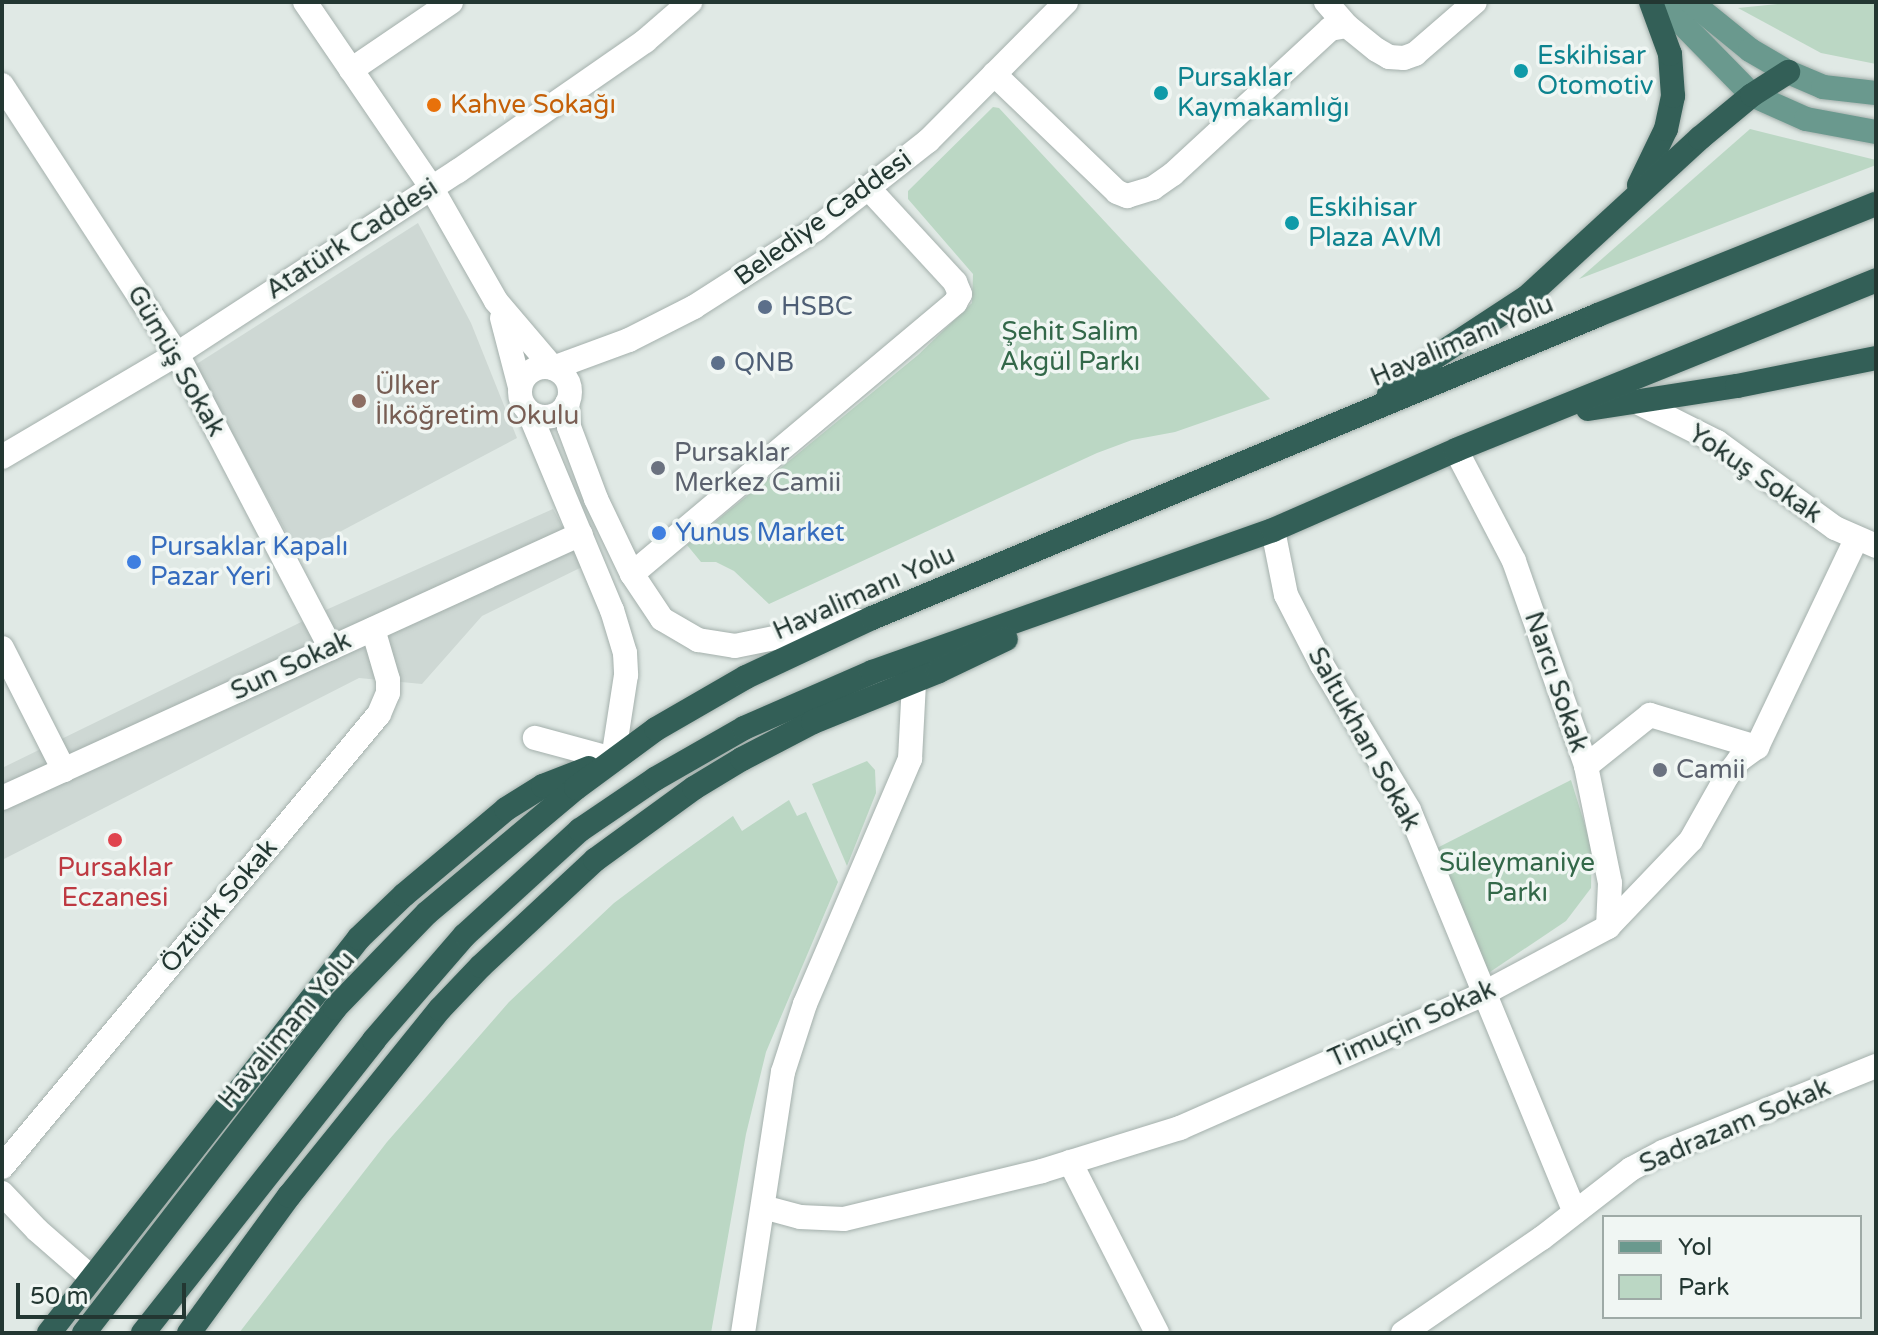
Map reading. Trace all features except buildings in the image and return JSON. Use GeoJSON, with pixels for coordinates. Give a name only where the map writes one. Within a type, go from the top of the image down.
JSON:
{"type":"FeatureCollection","features":[{"type":"Feature","properties":{"kind":"highway"},"geometry":{"type":"LineString","coordinates":[[1630,203],[1666,129],[1673,96],[1670,54],[1651,2]]}},
{"type":"Feature","properties":{"kind":"highway"},"geometry":{"type":"LineString","coordinates":[[1370,410],[1423,365],[1527,297],[1752,95],[1788,72]]}},
{"type":"Feature","properties":{"kind":"highway","name":"Havalimanı Yolu"},"geometry":{"type":"LineString","coordinates":[[84,1333],[335,1008],[427,913],[613,759],[656,729],[746,677],[872,618],[1370,410],[1876,204]]}},
{"type":"Feature","properties":{"kind":"highway"},"geometry":{"type":"LineString","coordinates":[[143,1333],[374,1040],[465,935],[580,830],[703,750],[809,698],[1138,576],[1273,530],[1456,450],[1876,280]]}},
{"type":"Feature","properties":{"kind":"highway"},"geometry":{"type":"LineString","coordinates":[[1527,422],[1635,401],[1737,386],[1876,358]]}},
{"type":"Feature","properties":{"kind":"highway"},"geometry":{"type":"LineString","coordinates":[[189,1333],[289,1196],[440,1009],[481,966],[595,860],[684,795],[742,759],[813,722],[914,682],[1138,576]]}},
{"type":"Feature","properties":{"kind":"highway"},"geometry":{"type":"LineString","coordinates":[[49,1333],[339,962],[379,918],[506,809],[543,786],[613,759]]}},
{"type":"Feature","properties":{"kind":"main road"},"geometry":{"type":"LineString","coordinates":[[1661,2],[1752,95],[1806,119],[1876,132]]}},
{"type":"Feature","properties":{"kind":"main road"},"geometry":{"type":"LineString","coordinates":[[1691,2],[1740,43],[1788,72],[1823,87],[1876,93]]}},
{"type":"Feature","properties":{"kind":"street"},"geometry":{"type":"LineString","coordinates":[[305,2],[431,187],[496,301],[553,368],[567,379],[576,447],[632,574],[662,619],[698,640],[718,646],[735,646],[872,618]]}},
{"type":"Feature","properties":{"kind":"street"},"geometry":{"type":"LineString","coordinates":[[351,70],[451,2]]}},
{"type":"Feature","properties":{"kind":"street","name":"Atatürk Caddesi"},"geometry":{"type":"LineString","coordinates":[[2,457],[177,354],[431,187],[645,41],[690,2]]}},
{"type":"Feature","properties":{"kind":"street","name":"Belediye Caddesi"},"geometry":{"type":"LineString","coordinates":[[629,340],[739,279],[870,190],[928,141],[1066,2]]}},
{"type":"Feature","properties":{"kind":"street"},"geometry":{"type":"LineString","coordinates":[[1326,2],[1347,26],[1377,50],[1389,57],[1404,58],[1415,54],[1475,2]]}},
{"type":"Feature","properties":{"kind":"street"},"geometry":{"type":"LineString","coordinates":[[994,74],[1117,192],[1127,196],[1153,188],[1173,174],[1330,29],[1347,26]]}},
{"type":"Feature","properties":{"kind":"street","name":"Gümüş Sokak"},"geometry":{"type":"LineString","coordinates":[[2,85],[177,354],[331,648]]}},
{"type":"Feature","properties":{"kind":"street"},"geometry":{"type":"LineString","coordinates":[[632,574],[955,303],[960,294],[955,282],[870,190]]}},
{"type":"Feature","properties":{"kind":"street"},"geometry":{"type":"LineString","coordinates":[[496,301],[520,396],[581,534],[612,610],[625,653],[626,675],[613,759],[535,738]]}},
{"type":"Feature","properties":{"kind":"street"},"geometry":{"type":"LineString","coordinates":[[520,387],[532,370],[553,368],[629,340]]}},
{"type":"Feature","properties":{"kind":"street"},"geometry":{"type":"LineString","coordinates":[[529,412],[544,417],[555,415],[586,374],[629,340]]}},
{"type":"Feature","properties":{"kind":"street","name":"Yokuş Sokak"},"geometry":{"type":"LineString","coordinates":[[1635,401],[1717,442],[1866,542]]}},
{"type":"Feature","properties":{"kind":"street","name":"Narcı Sokak"},"geometry":{"type":"LineString","coordinates":[[1456,450],[1514,561],[1586,766],[1610,883],[1608,927]]}},
{"type":"Feature","properties":{"kind":"street","name":"Saltukhan Sokak"},"geometry":{"type":"LineString","coordinates":[[1273,530],[1286,595],[1322,665],[1409,810],[1575,1212]]}},
{"type":"Feature","properties":{"kind":"street","name":"Sun Sokak"},"geometry":{"type":"LineString","coordinates":[[2,798],[581,534]]}},
{"type":"Feature","properties":{"kind":"street","name":"Timuçin Sokak"},"geometry":{"type":"LineString","coordinates":[[763,1207],[800,1217],[844,1219],[1070,1162],[1180,1128],[1486,993],[1608,927],[1691,840],[1727,776],[1739,760],[1757,747],[1866,542]]}},
{"type":"Feature","properties":{"kind":"street","name":"Öztürk Sokak"},"geometry":{"type":"LineString","coordinates":[[2,1167],[379,714],[388,693],[388,680],[373,629]]}},
{"type":"Feature","properties":{"kind":"street"},"geometry":{"type":"LineString","coordinates":[[2,648],[64,770]]}},
{"type":"Feature","properties":{"kind":"street"},"geometry":{"type":"LineString","coordinates":[[743,1333],[773,1124],[793,1038],[910,759],[914,682]]}},
{"type":"Feature","properties":{"kind":"street"},"geometry":{"type":"LineString","coordinates":[[1586,766],[1650,715],[1757,747]]}},
{"type":"Feature","properties":{"kind":"street","name":"Sadrazam Sokak"},"geometry":{"type":"LineString","coordinates":[[1403,1333],[1631,1169],[1663,1152],[1876,1066]]}},
{"type":"Feature","properties":{"kind":"street"},"geometry":{"type":"LineString","coordinates":[[1070,1162],[1157,1333]]}},
{"type":"Feature","properties":{"kind":"street"},"geometry":{"type":"LineString","coordinates":[[2,1193],[37,1230],[92,1278]]}},
{"type":"Feature","properties":{"kind":"shaded area","name":"Ülker İlköğretim Okulu"},"geometry":{"type":"Polygon","coordinates":[[[418,223],[471,323],[517,438],[298,554],[195,365],[418,223]]]}},
{"type":"Feature","properties":{"kind":"shaded area"},"geometry":{"type":"Polygon","coordinates":[[[553,509],[584,566],[482,616],[422,684],[359,678],[2,860],[2,768],[328,609],[553,509]]]}},
{"type":"Feature","properties":{"kind":"green space"},"geometry":{"type":"Polygon","coordinates":[[[1798,2],[1876,2],[1876,64],[1821,53],[1738,8],[1798,2]]]}},
{"type":"Feature","properties":{"kind":"green space","name":"Şehit Salim Akgül Parkı"},"geometry":{"type":"Polygon","coordinates":[[[993,107],[999,108],[1270,399],[1175,432],[1132,440],[1097,453],[769,604],[734,571],[716,562],[701,562],[687,545],[918,355],[972,303],[973,274],[908,199],[908,191],[993,107]]]}},
{"type":"Feature","properties":{"kind":"green space"},"geometry":{"type":"Polygon","coordinates":[[[1750,129],[1876,160],[1876,165],[1579,279],[1750,129]]]}},
{"type":"Feature","properties":{"kind":"green space"},"geometry":{"type":"Polygon","coordinates":[[[867,761],[875,770],[876,793],[847,866],[812,784],[867,761]]]}},
{"type":"Feature","properties":{"kind":"green space","name":"Süleymaniye Parkı"},"geometry":{"type":"Polygon","coordinates":[[[1571,780],[1592,848],[1591,888],[1566,921],[1487,974],[1437,848],[1571,780]]]}},
{"type":"Feature","properties":{"kind":"green space"},"geometry":{"type":"Polygon","coordinates":[[[789,800],[797,816],[806,812],[838,882],[766,1052],[746,1134],[711,1333],[239,1333],[387,1142],[509,1002],[614,903],[666,864],[733,816],[742,831],[789,800]]]}},
{"type":"Feature","properties":{"kind":"place","name":"Eskihisar Otomotiv"},"geometry":{"type":"Point","coordinates":[1521,71]}},
{"type":"Feature","properties":{"kind":"place","name":"Pursaklar Kaymakamlığı"},"geometry":{"type":"Point","coordinates":[1161,93]}},
{"type":"Feature","properties":{"kind":"place","name":"Kahve Sokağı"},"geometry":{"type":"Point","coordinates":[434,105]}},
{"type":"Feature","properties":{"kind":"place","name":"Eskihisar Plaza AVM"},"geometry":{"type":"Point","coordinates":[1292,223]}},
{"type":"Feature","properties":{"kind":"place","name":"HSBC"},"geometry":{"type":"Point","coordinates":[765,307]}},
{"type":"Feature","properties":{"kind":"place","name":"QNB"},"geometry":{"type":"Point","coordinates":[718,363]}},
{"type":"Feature","properties":{"kind":"place","name":"Ülker İlköğretim Okulu"},"geometry":{"type":"Point","coordinates":[359,401]}},
{"type":"Feature","properties":{"kind":"place","name":"Pursaklar Merkez Camii"},"geometry":{"type":"Point","coordinates":[658,468]}},
{"type":"Feature","properties":{"kind":"place","name":"Yunus Market"},"geometry":{"type":"Point","coordinates":[659,533]}},
{"type":"Feature","properties":{"kind":"place","name":"Pursaklar Kapalı Pazar Yeri"},"geometry":{"type":"Point","coordinates":[134,562]}},
{"type":"Feature","properties":{"kind":"place","name":"Camii"},"geometry":{"type":"Point","coordinates":[1660,770]}},
{"type":"Feature","properties":{"kind":"place","name":"Pursaklar Eczanesi"},"geometry":{"type":"Point","coordinates":[115,840]}}]}
